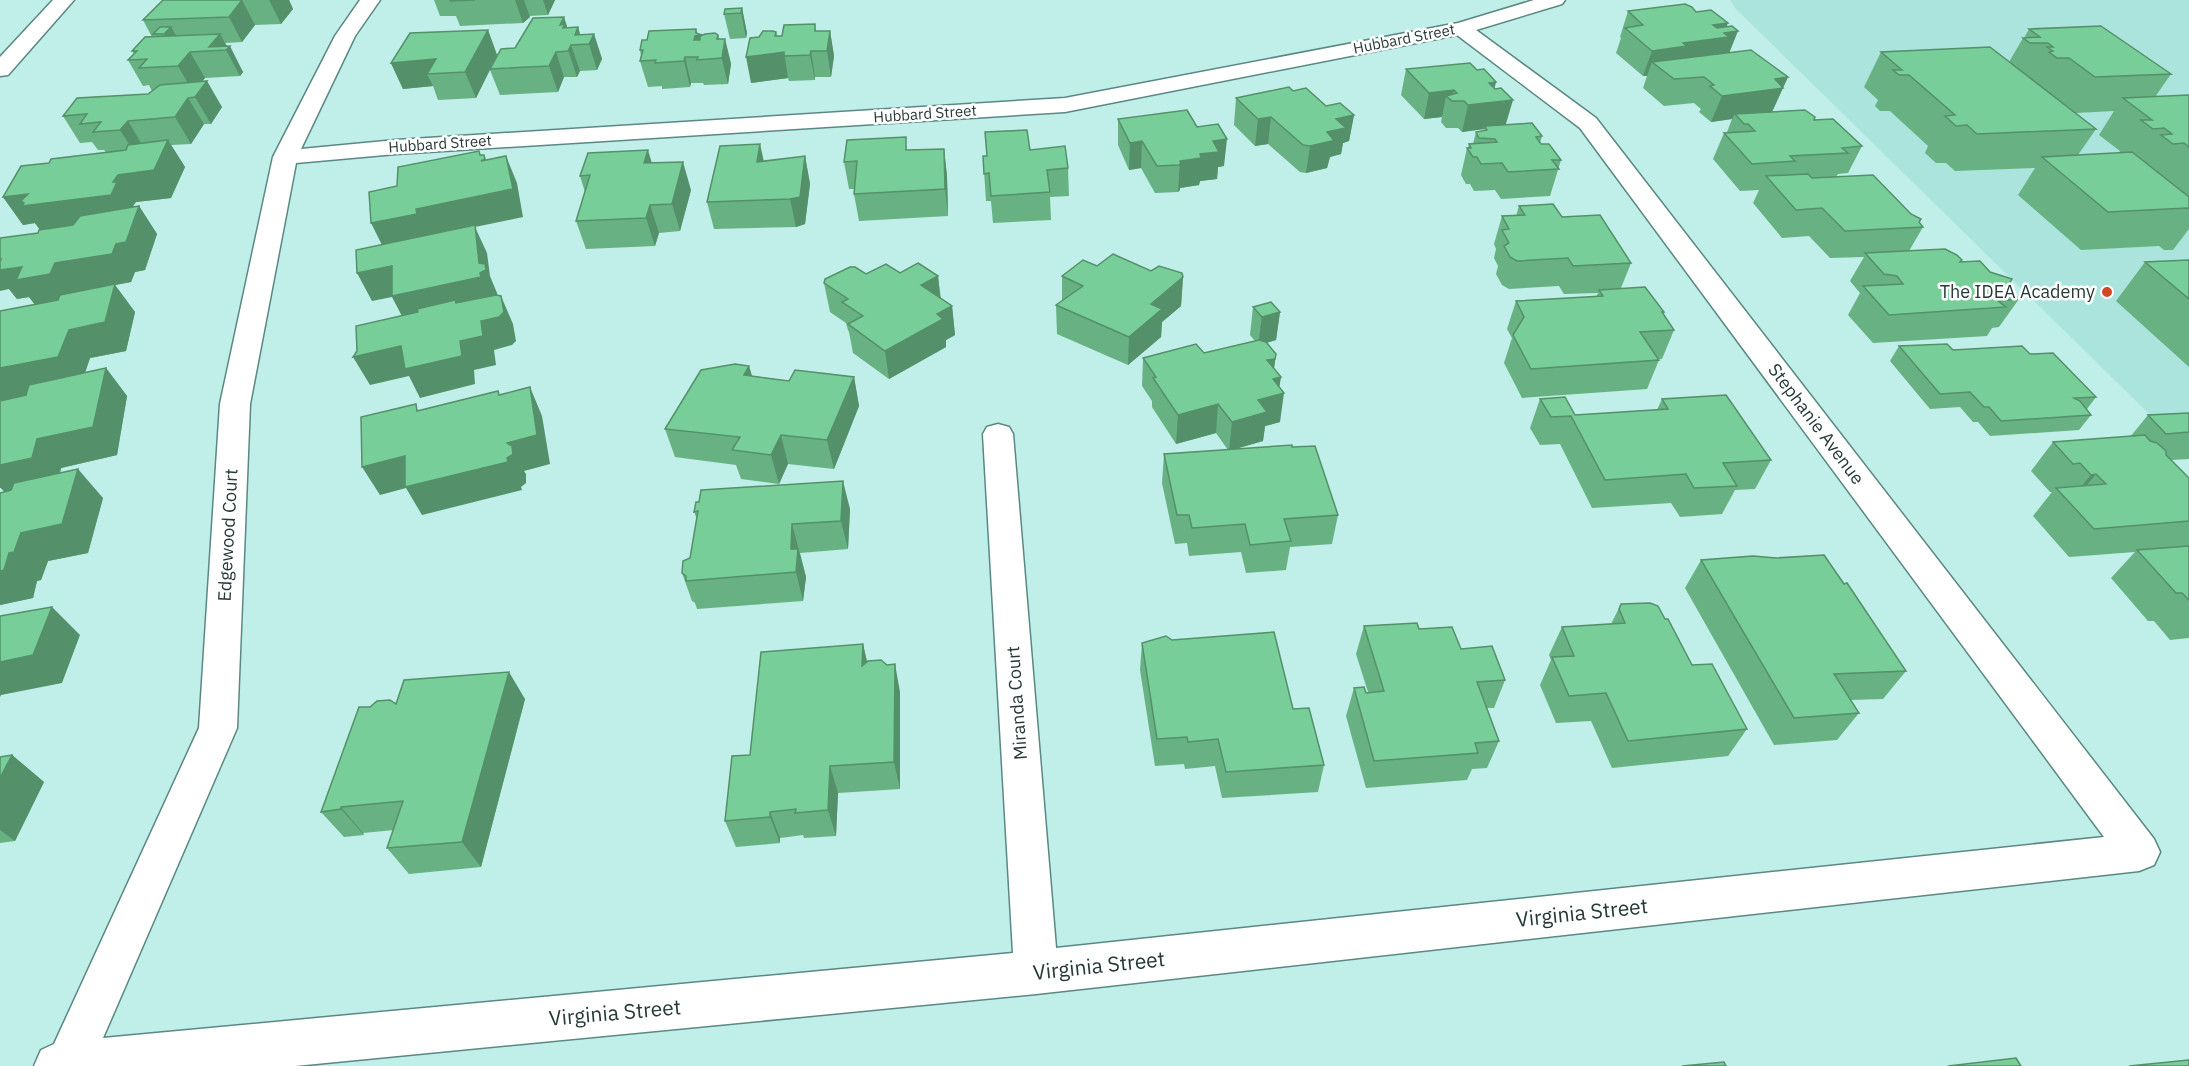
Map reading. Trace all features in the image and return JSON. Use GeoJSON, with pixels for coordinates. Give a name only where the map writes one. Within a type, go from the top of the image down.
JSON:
{"type":"FeatureCollection","features":[{"type":"Feature","properties":{"kind":"street"},"geometry":{"type":"LineString","coordinates":[[0,70],[64,0]]}},
{"type":"Feature","properties":{"kind":"street","name":"Edgewood Court"},"geometry":{"type":"LineString","coordinates":[[63,1065],[218,728],[235,404],[285,157],[345,36],[370,0]]}},
{"type":"Feature","properties":{"kind":"street","name":"Hubbard Street"},"geometry":{"type":"LineString","coordinates":[[285,157],[396,147],[1065,105],[1461,28],[1555,0]]}},
{"type":"Feature","properties":{"kind":"street","name":"Stephanie Avenue"},"geometry":{"type":"LineString","coordinates":[[1461,28],[1588,123],[2139,852]]}},
{"type":"Feature","properties":{"kind":"street","name":"Miranda Court"},"geometry":{"type":"LineString","coordinates":[[998,434],[1036,972]]}},
{"type":"Feature","properties":{"kind":"street","name":"Virginia Street"},"geometry":{"type":"LineString","coordinates":[[63,1065],[1036,972],[2139,852]]}},
{"type":"Feature","properties":{"kind":"shaded area","name":"The IDEA Academy"},"geometry":{"type":"Polygon","coordinates":[[[1730,0],[2189,0],[2189,453],[1735,8],[1730,0]]]}},
{"type":"Feature","properties":{"kind":"building"},"geometry":{"type":"Polygon","coordinates":[[[163,0],[242,0],[229,17],[143,20],[163,0]]]}},
{"type":"Feature","properties":{"kind":"building"},"geometry":{"type":"Polygon","coordinates":[[[1685,4],[1696,12],[1711,10],[1728,23],[1713,25],[1717,28],[1732,26],[1738,31],[1724,33],[1729,37],[1683,43],[1687,46],[1652,51],[1625,28],[1643,25],[1628,11],[1685,4]]]}},
{"type":"Feature","properties":{"kind":"building"},"geometry":{"type":"Polygon","coordinates":[[[742,8],[741,13],[724,14],[725,9],[742,8]]]}},
{"type":"Feature","properties":{"kind":"building"},"geometry":{"type":"Polygon","coordinates":[[[564,17],[560,25],[565,24],[563,28],[578,27],[575,35],[594,34],[589,44],[571,45],[568,51],[556,52],[549,66],[490,69],[501,49],[515,48],[533,18],[564,17]]]}},
{"type":"Feature","properties":{"kind":"building"},"geometry":{"type":"Polygon","coordinates":[[[815,24],[815,31],[830,31],[827,51],[811,51],[810,55],[784,56],[784,52],[746,57],[750,38],[759,37],[763,31],[773,31],[776,32],[775,36],[782,36],[784,25],[815,24]]]}},
{"type":"Feature","properties":{"kind":"building"},"geometry":{"type":"Polygon","coordinates":[[[2101,26],[2171,74],[2095,77],[2069,58],[2057,58],[2049,52],[2053,51],[2047,47],[2053,47],[2048,43],[2030,43],[2023,38],[2040,37],[2029,29],[2101,26]]]}},
{"type":"Feature","properties":{"kind":"building"},"geometry":{"type":"Polygon","coordinates":[[[160,27],[171,27],[164,34],[153,34],[160,27]]]}},
{"type":"Feature","properties":{"kind":"building"},"geometry":{"type":"Polygon","coordinates":[[[696,29],[696,33],[702,35],[695,36],[694,40],[700,40],[700,36],[705,34],[715,33],[718,35],[717,39],[725,39],[722,58],[697,60],[698,57],[685,57],[684,61],[655,63],[656,60],[640,61],[643,50],[640,50],[642,40],[647,40],[649,31],[696,29]]]}},
{"type":"Feature","properties":{"kind":"building"},"geometry":{"type":"Polygon","coordinates":[[[488,30],[465,72],[427,74],[436,59],[391,63],[410,33],[488,30]]]}},
{"type":"Feature","properties":{"kind":"building"},"geometry":{"type":"Polygon","coordinates":[[[220,34],[209,47],[230,46],[226,50],[190,52],[178,66],[139,68],[147,59],[128,60],[137,51],[132,51],[145,37],[220,34]]]}},
{"type":"Feature","properties":{"kind":"building"},"geometry":{"type":"Polygon","coordinates":[[[1990,47],[2096,129],[1977,134],[1967,125],[1956,126],[1945,116],[1955,115],[1909,75],[1899,75],[1893,70],[1902,70],[1881,52],[1990,47]]]}},
{"type":"Feature","properties":{"kind":"building"},"geometry":{"type":"Polygon","coordinates":[[[1751,50],[1788,77],[1775,79],[1783,88],[1722,96],[1710,86],[1714,85],[1704,77],[1674,79],[1652,62],[1751,50]]]}},
{"type":"Feature","properties":{"kind":"building"},"geometry":{"type":"Polygon","coordinates":[[[1470,63],[1477,70],[1484,69],[1496,82],[1489,83],[1495,89],[1501,88],[1513,100],[1468,105],[1464,101],[1452,101],[1446,96],[1457,93],[1454,90],[1429,93],[1406,69],[1470,63]]]}},
{"type":"Feature","properties":{"kind":"building"},"geometry":{"type":"Polygon","coordinates":[[[207,81],[195,97],[188,98],[175,117],[128,121],[120,130],[93,132],[101,122],[80,124],[87,114],[63,116],[77,98],[148,94],[160,85],[207,81]]]}},
{"type":"Feature","properties":{"kind":"building"},"geometry":{"type":"Polygon","coordinates":[[[1289,87],[1293,91],[1306,88],[1326,106],[1340,103],[1354,115],[1336,119],[1346,128],[1327,132],[1333,139],[1332,141],[1310,146],[1303,145],[1271,117],[1258,119],[1236,98],[1289,87]]]}},
{"type":"Feature","properties":{"kind":"building"},"geometry":{"type":"Polygon","coordinates":[[[2189,95],[2189,147],[2184,143],[2173,144],[2161,135],[2172,134],[2164,128],[2153,129],[2141,120],[2152,120],[2123,98],[2189,95]]]}},
{"type":"Feature","properties":{"kind":"building"},"geometry":{"type":"Polygon","coordinates":[[[1187,110],[1197,127],[1218,124],[1227,139],[1213,141],[1219,152],[1200,154],[1201,158],[1180,161],[1179,165],[1157,166],[1142,141],[1130,143],[1118,119],[1187,110]]]}},
{"type":"Feature","properties":{"kind":"building"},"geometry":{"type":"Polygon","coordinates":[[[1805,110],[1815,117],[1814,120],[1833,119],[1862,146],[1842,148],[1848,153],[1790,156],[1795,161],[1752,164],[1724,133],[1755,131],[1735,114],[1805,110]]]}},
{"type":"Feature","properties":{"kind":"building"},"geometry":{"type":"Polygon","coordinates":[[[1532,123],[1542,136],[1536,137],[1541,144],[1549,144],[1561,160],[1552,160],[1559,169],[1508,172],[1502,163],[1481,164],[1467,148],[1471,148],[1469,144],[1497,142],[1495,139],[1479,138],[1476,132],[1487,130],[1485,126],[1532,123]]]}},
{"type":"Feature","properties":{"kind":"building"},"geometry":{"type":"Polygon","coordinates":[[[1027,130],[1030,150],[1065,146],[1068,168],[1047,170],[1050,192],[991,196],[989,173],[984,174],[983,156],[987,156],[985,132],[1027,130]]]}},
{"type":"Feature","properties":{"kind":"building"},"geometry":{"type":"Polygon","coordinates":[[[906,137],[906,150],[944,149],[945,189],[854,194],[857,161],[844,162],[847,140],[906,137]]]}},
{"type":"Feature","properties":{"kind":"building"},"geometry":{"type":"Polygon","coordinates":[[[168,140],[154,170],[118,175],[113,182],[117,182],[111,195],[22,206],[24,203],[21,201],[28,194],[3,197],[21,166],[49,163],[51,159],[126,150],[128,145],[168,140]]]}},
{"type":"Feature","properties":{"kind":"building"},"geometry":{"type":"Polygon","coordinates":[[[760,144],[757,162],[805,156],[800,197],[707,202],[720,146],[760,144]]]}},
{"type":"Feature","properties":{"kind":"building"},"geometry":{"type":"Polygon","coordinates":[[[648,150],[644,163],[683,162],[672,204],[650,205],[646,218],[576,221],[590,175],[580,176],[588,153],[648,150]]]}},
{"type":"Feature","properties":{"kind":"building"},"geometry":{"type":"Polygon","coordinates":[[[479,151],[485,159],[481,161],[506,156],[513,189],[416,209],[417,214],[371,223],[369,192],[397,186],[398,167],[479,151]]]}},
{"type":"Feature","properties":{"kind":"building"},"geometry":{"type":"Polygon","coordinates":[[[2132,152],[2189,197],[2189,209],[2108,212],[2042,157],[2132,152]]]}},
{"type":"Feature","properties":{"kind":"building"},"geometry":{"type":"Polygon","coordinates":[[[1808,174],[1812,178],[1873,175],[1911,214],[1921,219],[1919,222],[1923,227],[1845,231],[1822,208],[1796,210],[1766,176],[1808,174]]]}},
{"type":"Feature","properties":{"kind":"building"},"geometry":{"type":"Polygon","coordinates":[[[1553,204],[1562,217],[1600,215],[1631,263],[1573,266],[1568,258],[1517,261],[1510,257],[1504,246],[1509,243],[1502,230],[1509,229],[1502,216],[1525,215],[1519,206],[1553,204]]]}},
{"type":"Feature","properties":{"kind":"building"},"geometry":{"type":"Polygon","coordinates":[[[139,206],[126,242],[116,244],[112,254],[55,263],[50,274],[16,280],[22,267],[0,270],[0,238],[73,225],[80,216],[139,206]]]}},
{"type":"Feature","properties":{"kind":"building"},"geometry":{"type":"Polygon","coordinates":[[[475,225],[479,263],[485,264],[486,270],[480,273],[481,277],[392,296],[392,266],[357,273],[356,250],[475,225]]]}},
{"type":"Feature","properties":{"kind":"building"},"geometry":{"type":"Polygon","coordinates":[[[1945,249],[1957,255],[1962,260],[1960,262],[1980,261],[1990,272],[2012,279],[2007,288],[2019,299],[1998,301],[2006,307],[1889,315],[1863,286],[1903,284],[1897,276],[1884,274],[1865,253],[1945,249]]]}},
{"type":"Feature","properties":{"kind":"building"},"geometry":{"type":"Polygon","coordinates":[[[1113,254],[1151,271],[1159,266],[1182,273],[1183,277],[1151,304],[1162,309],[1129,337],[1056,305],[1083,286],[1062,276],[1083,260],[1097,266],[1113,254]]]}},
{"type":"Feature","properties":{"kind":"building"},"geometry":{"type":"Polygon","coordinates":[[[2189,260],[2189,299],[2145,262],[2189,260]]]}},
{"type":"Feature","properties":{"kind":"building"},"geometry":{"type":"Polygon","coordinates":[[[918,263],[938,276],[921,285],[952,306],[937,314],[943,319],[885,351],[848,324],[863,316],[842,302],[848,299],[824,283],[825,279],[850,267],[855,267],[866,274],[886,264],[900,273],[918,263]]]}},
{"type":"Feature","properties":{"kind":"building"},"geometry":{"type":"Polygon","coordinates":[[[115,284],[105,322],[69,330],[58,357],[0,368],[0,311],[58,300],[60,295],[115,284]]]}},
{"type":"Feature","properties":{"kind":"building"},"geometry":{"type":"Polygon","coordinates":[[[1645,287],[1674,330],[1640,332],[1659,360],[1531,369],[1513,335],[1524,317],[1516,301],[1603,296],[1599,290],[1645,287]]]}},
{"type":"Feature","properties":{"kind":"building"},"geometry":{"type":"Polygon","coordinates":[[[501,296],[504,312],[499,317],[481,321],[483,336],[460,341],[462,356],[405,369],[401,346],[353,357],[357,351],[356,326],[418,312],[417,309],[455,300],[456,303],[501,296]]]}},
{"type":"Feature","properties":{"kind":"building"},"geometry":{"type":"Polygon","coordinates":[[[1271,302],[1280,312],[1262,317],[1253,307],[1271,302]]]}},
{"type":"Feature","properties":{"kind":"building"},"geometry":{"type":"Polygon","coordinates":[[[1259,340],[1266,342],[1276,354],[1275,359],[1267,360],[1281,377],[1273,379],[1284,393],[1258,400],[1267,412],[1232,422],[1218,404],[1178,415],[1153,378],[1156,377],[1143,358],[1196,344],[1204,353],[1259,340]]]}},
{"type":"Feature","properties":{"kind":"building"},"geometry":{"type":"Polygon","coordinates":[[[1947,344],[1953,350],[2022,346],[2030,354],[2053,353],[2096,397],[2074,398],[2080,401],[2091,415],[2001,421],[1989,407],[1984,407],[1970,392],[1940,394],[1899,346],[1947,344]]]}},
{"type":"Feature","properties":{"kind":"building"},"geometry":{"type":"Polygon","coordinates":[[[735,364],[749,366],[744,375],[789,381],[795,370],[854,377],[827,440],[781,435],[771,455],[732,450],[740,437],[665,429],[701,370],[735,364]]]}},
{"type":"Feature","properties":{"kind":"building"},"geometry":{"type":"Polygon","coordinates":[[[106,368],[93,427],[37,439],[32,458],[0,465],[0,401],[26,395],[29,385],[106,368]]]}},
{"type":"Feature","properties":{"kind":"building"},"geometry":{"type":"Polygon","coordinates":[[[530,387],[537,435],[507,443],[512,446],[513,454],[507,458],[508,462],[405,487],[405,456],[362,467],[361,417],[416,404],[417,411],[498,391],[499,395],[530,387]]]}},
{"type":"Feature","properties":{"kind":"building"},"geometry":{"type":"Polygon","coordinates":[[[1726,395],[1771,460],[1723,463],[1737,486],[1694,488],[1686,474],[1605,480],[1571,416],[1551,417],[1540,399],[1565,397],[1575,415],[1668,409],[1662,399],[1726,395]]]}},
{"type":"Feature","properties":{"kind":"building"},"geometry":{"type":"Polygon","coordinates":[[[2189,413],[2189,432],[2166,434],[2148,415],[2189,413]]]}},
{"type":"Feature","properties":{"kind":"building"},"geometry":{"type":"Polygon","coordinates":[[[2145,435],[2166,451],[2166,455],[2189,478],[2189,521],[2094,529],[2056,488],[2106,484],[2096,474],[2091,475],[2080,463],[2073,464],[2053,442],[2145,435]]]}},
{"type":"Feature","properties":{"kind":"building"},"geometry":{"type":"Polygon","coordinates":[[[1292,445],[1292,447],[1315,446],[1338,515],[1284,519],[1291,541],[1250,545],[1245,524],[1192,528],[1189,515],[1177,515],[1164,454],[1292,445]]]}},
{"type":"Feature","properties":{"kind":"building"},"geometry":{"type":"Polygon","coordinates":[[[78,469],[62,524],[21,533],[14,552],[9,553],[4,570],[0,571],[0,493],[11,490],[14,483],[78,469]]]}},
{"type":"Feature","properties":{"kind":"building"},"geometry":{"type":"Polygon","coordinates":[[[843,481],[841,521],[792,524],[791,549],[798,549],[796,572],[686,581],[686,576],[682,573],[683,561],[690,558],[698,511],[694,512],[701,490],[843,481]]]}},
{"type":"Feature","properties":{"kind":"building"},"geometry":{"type":"Polygon","coordinates":[[[2189,546],[2189,600],[2182,593],[2176,593],[2137,550],[2189,546]]]}},
{"type":"Feature","properties":{"kind":"building"},"geometry":{"type":"Polygon","coordinates":[[[1824,555],[1844,584],[1847,583],[1906,671],[1834,674],[1859,713],[1794,718],[1701,560],[1753,556],[1776,558],[1824,555]]]}},
{"type":"Feature","properties":{"kind":"building"},"geometry":{"type":"Polygon","coordinates":[[[1650,603],[1658,606],[1665,619],[1668,619],[1692,665],[1712,664],[1747,729],[1628,741],[1606,693],[1569,696],[1552,657],[1574,656],[1562,627],[1625,623],[1619,609],[1621,604],[1650,603]]]}},
{"type":"Feature","properties":{"kind":"building"},"geometry":{"type":"Polygon","coordinates":[[[52,607],[33,655],[0,662],[0,616],[52,607]]]}},
{"type":"Feature","properties":{"kind":"building"},"geometry":{"type":"Polygon","coordinates":[[[1417,623],[1419,629],[1452,627],[1461,649],[1492,646],[1505,680],[1477,682],[1499,741],[1475,743],[1478,753],[1374,761],[1354,688],[1364,687],[1366,693],[1384,691],[1364,626],[1417,623]]]}},
{"type":"Feature","properties":{"kind":"building"},"geometry":{"type":"Polygon","coordinates":[[[1274,632],[1293,709],[1309,708],[1324,765],[1226,772],[1218,739],[1188,742],[1187,737],[1157,739],[1142,643],[1166,636],[1172,640],[1274,632]]]}},
{"type":"Feature","properties":{"kind":"building"},"geometry":{"type":"Polygon","coordinates":[[[863,644],[862,666],[868,661],[881,660],[887,665],[895,664],[894,762],[830,766],[828,810],[795,813],[796,809],[770,812],[770,817],[725,821],[732,756],[750,755],[761,652],[863,644]]]}},
{"type":"Feature","properties":{"kind":"building"},"geometry":{"type":"Polygon","coordinates":[[[509,672],[462,842],[387,848],[403,801],[341,807],[341,809],[321,812],[359,707],[370,707],[377,701],[390,700],[396,704],[404,680],[509,672]]]}},
{"type":"Feature","properties":{"kind":"building"},"geometry":{"type":"Polygon","coordinates":[[[12,755],[0,778],[0,757],[12,755]]]}},
{"type":"Feature","properties":{"kind":"building"},"geometry":{"type":"Polygon","coordinates":[[[2016,1058],[2021,1066],[1948,1066],[2016,1058]]]}},
{"type":"Feature","properties":{"kind":"building"},"geometry":{"type":"Polygon","coordinates":[[[2189,1060],[2189,1066],[2129,1066],[2189,1060]]]}},
{"type":"Feature","properties":{"kind":"building"},"geometry":{"type":"Polygon","coordinates":[[[1724,1062],[1726,1066],[1682,1066],[1724,1062]]]}},
{"type":"Feature","properties":{"kind":"place","name":"The IDEA Academy"},"geometry":{"type":"Point","coordinates":[2107,292]}}]}
